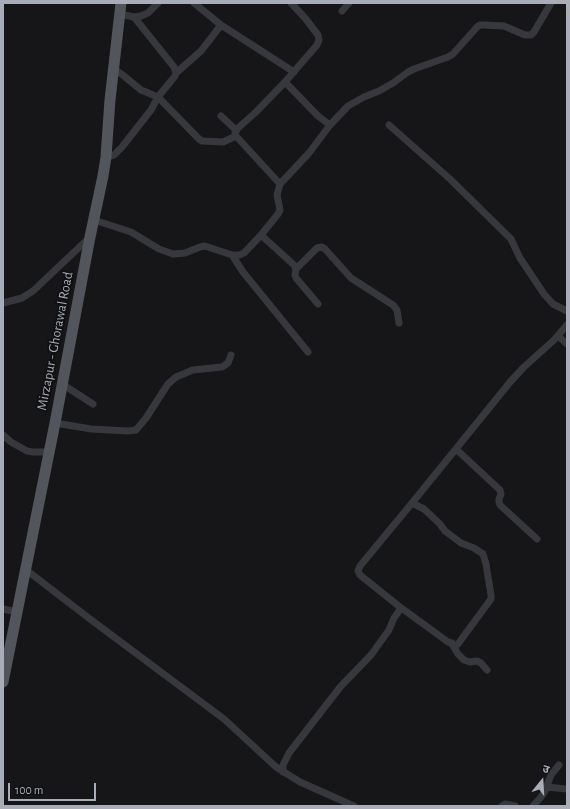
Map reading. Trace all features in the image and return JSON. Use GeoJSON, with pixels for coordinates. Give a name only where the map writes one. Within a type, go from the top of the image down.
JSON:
{"type":"FeatureCollection","features":[{"type":"Feature","properties":{"kind":"main road","name":"Mirzapur - Ghorawal Road"},"geometry":{"type":"LineString","coordinates":[[3,682],[103,176],[106,157],[113,68],[121,8]]}},
{"type":"Feature","properties":{"kind":"street"},"geometry":{"type":"LineString","coordinates":[[134,17],[142,16],[148,13],[158,3]]}},
{"type":"Feature","properties":{"kind":"street"},"geometry":{"type":"LineString","coordinates":[[194,3],[221,25],[294,72]]}},
{"type":"Feature","properties":{"kind":"street"},"geometry":{"type":"LineString","coordinates":[[113,68],[141,90],[158,97],[199,139],[202,141],[223,142],[236,133],[285,82],[317,45],[319,40],[318,35],[291,3]]}},
{"type":"Feature","properties":{"kind":"street"},"geometry":{"type":"LineString","coordinates":[[342,10],[349,3]]}},
{"type":"Feature","properties":{"kind":"street"},"geometry":{"type":"LineString","coordinates":[[94,220],[130,232],[159,249],[173,254],[185,253],[205,246],[232,255],[244,253],[262,235],[278,214],[280,210],[277,195],[280,184],[310,153],[330,126],[348,106],[393,83],[414,68],[453,54],[480,25],[504,26],[525,35],[530,35],[534,32],[551,3]]}},
{"type":"Feature","properties":{"kind":"street"},"geometry":{"type":"LineString","coordinates":[[121,8],[134,17],[174,67],[176,73]]}},
{"type":"Feature","properties":{"kind":"street"},"geometry":{"type":"LineString","coordinates":[[106,157],[114,155],[118,152],[151,110],[158,97],[176,73],[201,51],[221,25]]}},
{"type":"Feature","properties":{"kind":"street"},"geometry":{"type":"LineString","coordinates":[[285,82],[318,116],[330,126]]}},
{"type":"Feature","properties":{"kind":"street"},"geometry":{"type":"LineString","coordinates":[[221,116],[280,184]]}},
{"type":"Feature","properties":{"kind":"street"},"geometry":{"type":"LineString","coordinates":[[388,125],[450,179],[510,239],[520,258],[544,294],[553,304],[567,311]]}},
{"type":"Feature","properties":{"kind":"street"},"geometry":{"type":"LineString","coordinates":[[262,235],[294,265],[296,269]]}},
{"type":"Feature","properties":{"kind":"street"},"geometry":{"type":"LineString","coordinates":[[3,303],[22,298],[33,291],[90,237]]}},
{"type":"Feature","properties":{"kind":"street"},"geometry":{"type":"LineString","coordinates":[[318,304],[295,275],[296,269],[317,248],[320,247],[325,249],[351,278],[393,305],[397,310],[399,323]]}},
{"type":"Feature","properties":{"kind":"street"},"geometry":{"type":"LineString","coordinates":[[232,255],[243,272],[308,352]]}},
{"type":"Feature","properties":{"kind":"street"},"geometry":{"type":"LineString","coordinates":[[412,503],[424,509],[440,524],[445,531],[461,543],[479,551],[485,558],[491,595],[490,599],[458,644],[454,647],[452,643],[448,642],[400,607],[360,575],[358,568],[511,381],[527,364],[558,336],[567,325]]}},
{"type":"Feature","properties":{"kind":"street"},"geometry":{"type":"LineString","coordinates":[[558,336],[567,344]]}},
{"type":"Feature","properties":{"kind":"street"},"geometry":{"type":"LineString","coordinates":[[55,423],[91,429],[136,430],[146,418],[168,384],[176,377],[193,370],[222,367],[228,363],[231,355]]}},
{"type":"Feature","properties":{"kind":"street"},"geometry":{"type":"LineString","coordinates":[[62,384],[93,404]]}},
{"type":"Feature","properties":{"kind":"street"},"geometry":{"type":"LineString","coordinates":[[3,435],[27,451],[49,452]]}},
{"type":"Feature","properties":{"kind":"street"},"geometry":{"type":"LineString","coordinates":[[456,449],[500,490],[500,505],[537,539]]}},
{"type":"Feature","properties":{"kind":"street"},"geometry":{"type":"LineString","coordinates":[[26,569],[90,619],[224,719],[276,767],[306,785],[354,806]]}},
{"type":"Feature","properties":{"kind":"street"},"geometry":{"type":"LineString","coordinates":[[283,772],[283,765],[289,753],[341,686],[371,655],[389,630],[400,607]]}},
{"type":"Feature","properties":{"kind":"street"},"geometry":{"type":"LineString","coordinates":[[3,609],[17,612]]}},
{"type":"Feature","properties":{"kind":"street"},"geometry":{"type":"LineString","coordinates":[[452,643],[458,654],[464,660],[479,662],[487,670]]}},
{"type":"Feature","properties":{"kind":"street"},"geometry":{"type":"LineString","coordinates":[[533,806],[541,797],[551,775],[559,765]]}},
{"type":"Feature","properties":{"kind":"street"},"geometry":{"type":"LineString","coordinates":[[546,787],[567,789]]}},
{"type":"Feature","properties":{"kind":"street"},"geometry":{"type":"LineString","coordinates":[[502,806],[506,804],[515,806]]}}]}
